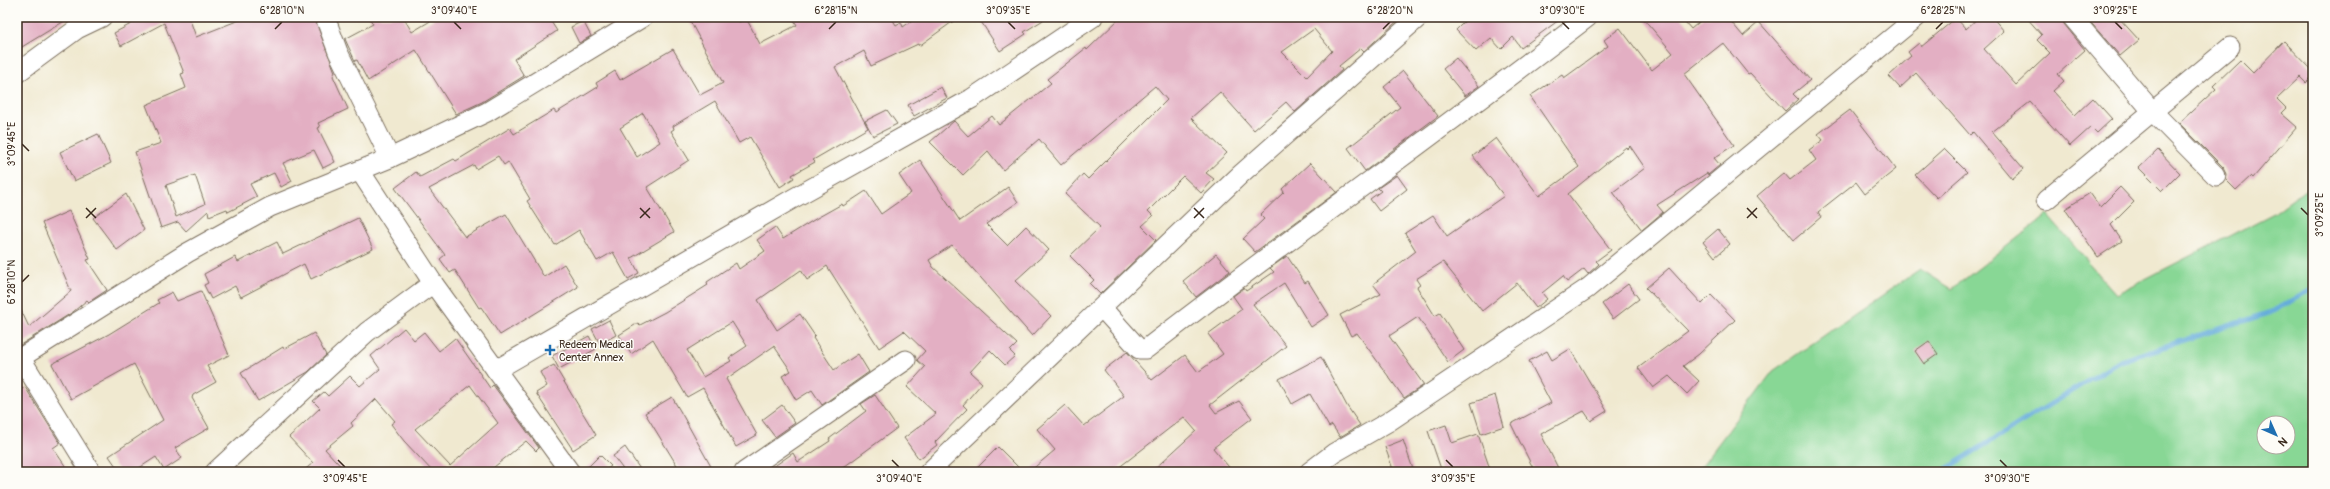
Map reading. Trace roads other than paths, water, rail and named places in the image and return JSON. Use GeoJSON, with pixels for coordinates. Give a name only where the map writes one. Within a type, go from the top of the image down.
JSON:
{"type":"FeatureCollection","features":[{"type":"Feature","properties":{"kind":"street"},"geometry":{"type":"LineString","coordinates":[[17,73],[77,30],[102,17]]}},
{"type":"Feature","properties":{"kind":"street"},"geometry":{"type":"LineString","coordinates":[[325,17],[338,52],[390,158]]}},
{"type":"Feature","properties":{"kind":"street"},"geometry":{"type":"LineString","coordinates":[[91,472],[19,358],[200,245],[270,207],[390,158],[487,112],[644,17]]}},
{"type":"Feature","properties":{"kind":"street"},"geometry":{"type":"LineString","coordinates":[[496,370],[794,198],[971,99],[1093,17]]}},
{"type":"Feature","properties":{"kind":"street"},"geometry":{"type":"LineString","coordinates":[[929,472],[1241,174],[1419,17]]}},
{"type":"Feature","properties":{"kind":"street"},"geometry":{"type":"LineString","coordinates":[[1102,308],[1138,349],[1146,349],[1236,279],[1453,120],[1588,17]]}},
{"type":"Feature","properties":{"kind":"street"},"geometry":{"type":"LineString","coordinates":[[1309,472],[1334,453],[1388,422],[1588,288],[1917,17]]}},
{"type":"Feature","properties":{"kind":"street"},"geometry":{"type":"LineString","coordinates":[[2072,17],[2153,112],[2216,176]]}},
{"type":"Feature","properties":{"kind":"street"},"geometry":{"type":"LineString","coordinates":[[2046,200],[2230,47]]}},
{"type":"Feature","properties":{"kind":"street"},"geometry":{"type":"LineString","coordinates":[[360,171],[433,283],[570,472]]}},
{"type":"Feature","properties":{"kind":"street"},"geometry":{"type":"LineString","coordinates":[[215,472],[367,332],[433,283]]}},
{"type":"Feature","properties":{"kind":"street"},"geometry":{"type":"LineString","coordinates":[[744,472],[906,360]]}},
{"type":"Feature","properties":{"kind":"waterway"},"geometry":{"type":"LineString","coordinates":[[1941,472],[2120,361],[2274,311],[2313,289]]}},
{"type":"Feature","properties":{"kind":"place","name":"Redeem Medical Center Annex"},"geometry":{"type":"Point","coordinates":[550,350]}}]}
